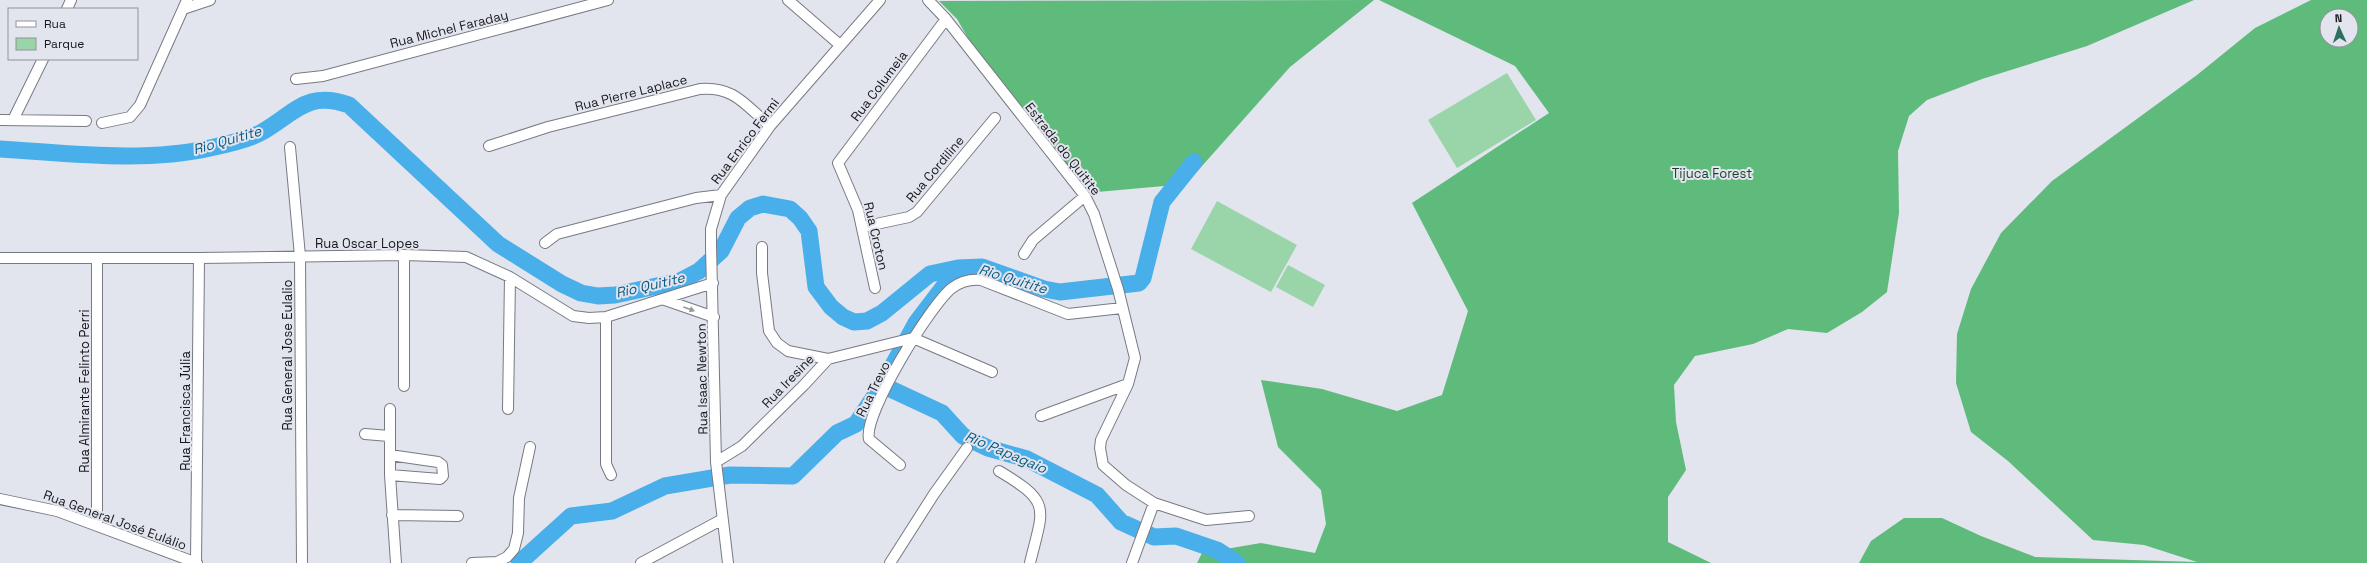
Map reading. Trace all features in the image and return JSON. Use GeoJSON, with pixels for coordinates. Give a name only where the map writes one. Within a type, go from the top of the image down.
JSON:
{"type":"FeatureCollection","features":[{"type":"Feature","properties":{"kind":"street"},"geometry":{"type":"LineString","coordinates":[[102,123],[130,116],[140,105],[185,5],[210,0]]}},
{"type":"Feature","properties":{"kind":"street","name":"Rua Michel Faraday"},"geometry":{"type":"LineString","coordinates":[[296,79],[323,76],[608,0]]}},
{"type":"Feature","properties":{"kind":"street"},"geometry":{"type":"LineString","coordinates":[[788,0],[840,45]]}},
{"type":"Feature","properties":{"kind":"street","name":"Rua Enrico Fermi"},"geometry":{"type":"LineString","coordinates":[[545,243],[557,234],[696,198],[721,195],[770,126],[880,0]]}},
{"type":"Feature","properties":{"kind":"street","name":"Estrada do Quitite"},"geometry":{"type":"LineString","coordinates":[[928,0],[946,19],[1085,196],[1094,214],[1118,289],[1136,358],[1128,384],[1101,440],[1100,457],[1103,465],[1126,485],[1154,503],[1206,520],[1249,516]]}},
{"type":"Feature","properties":{"kind":"street","name":"Rua Columeia"},"geometry":{"type":"LineString","coordinates":[[840,169],[840,159],[946,19]]}},
{"type":"Feature","properties":{"kind":"street"},"geometry":{"type":"LineString","coordinates":[[14,120],[43,60]]}},
{"type":"Feature","properties":{"kind":"street","name":"Rua Pierre Laplace"},"geometry":{"type":"LineString","coordinates":[[489,146],[548,127],[700,89],[715,87],[732,94],[770,126]]}},
{"type":"Feature","properties":{"kind":"street","name":"Rua Cordiline"},"geometry":{"type":"LineString","coordinates":[[862,227],[909,217],[918,212],[995,118]]}},
{"type":"Feature","properties":{"kind":"street"},"geometry":{"type":"LineString","coordinates":[[0,120],[86,121]]}},
{"type":"Feature","properties":{"kind":"street","name":"Rua General Jose Eulalio"},"geometry":{"type":"LineString","coordinates":[[290,147],[300,256],[302,563]]}},
{"type":"Feature","properties":{"kind":"street","name":"Rua Croton"},"geometry":{"type":"LineString","coordinates":[[840,169],[853,197],[862,227],[875,288]]}},
{"type":"Feature","properties":{"kind":"street","name":"Rua Isaac Newton"},"geometry":{"type":"LineString","coordinates":[[721,195],[711,229],[711,246],[718,485],[721,520],[728,563]]}},
{"type":"Feature","properties":{"kind":"street"},"geometry":{"type":"LineString","coordinates":[[1024,254],[1033,240],[1085,196]]}},
{"type":"Feature","properties":{"kind":"street"},"geometry":{"type":"LineString","coordinates":[[762,247],[762,273],[769,331],[777,343],[788,351],[828,359]]}},
{"type":"Feature","properties":{"kind":"street"},"geometry":{"type":"LineString","coordinates":[[404,255],[404,386]]}},
{"type":"Feature","properties":{"kind":"street","name":"Rua Oscar Lopes"},"geometry":{"type":"LineString","coordinates":[[0,258],[199,258],[404,255],[466,257],[510,277],[573,316],[589,318],[606,317],[665,300],[713,279]]}},
{"type":"Feature","properties":{"kind":"street","name":"Rua Almirante Felinto Perri"},"geometry":{"type":"LineString","coordinates":[[97,258],[97,524]]}},
{"type":"Feature","properties":{"kind":"street","name":"Rua Francisca Júlia"},"geometry":{"type":"LineString","coordinates":[[197,563],[199,258]]}},
{"type":"Feature","properties":{"kind":"street"},"geometry":{"type":"LineString","coordinates":[[508,409],[510,277]]}},
{"type":"Feature","properties":{"kind":"street","name":"Rua Trevo"},"geometry":{"type":"LineString","coordinates":[[900,464],[869,438],[869,423],[883,392],[912,338],[952,288],[974,279],[1000,286],[1068,314],[1122,308]]}},
{"type":"Feature","properties":{"kind":"street"},"geometry":{"type":"LineString","coordinates":[[665,300],[714,317]]}},
{"type":"Feature","properties":{"kind":"street"},"geometry":{"type":"LineString","coordinates":[[606,317],[606,464],[611,475]]}},
{"type":"Feature","properties":{"kind":"street"},"geometry":{"type":"LineString","coordinates":[[912,338],[992,372]]}},
{"type":"Feature","properties":{"kind":"street","name":"Rua Iresine"},"geometry":{"type":"LineString","coordinates":[[717,465],[742,446],[804,385],[828,359],[897,344],[912,338]]}},
{"type":"Feature","properties":{"kind":"street"},"geometry":{"type":"LineString","coordinates":[[1041,416],[1128,384]]}},
{"type":"Feature","properties":{"kind":"street"},"geometry":{"type":"LineString","coordinates":[[390,409],[390,475],[396,563]]}},
{"type":"Feature","properties":{"kind":"street"},"geometry":{"type":"LineString","coordinates":[[365,434],[389,436]]}},
{"type":"Feature","properties":{"kind":"street"},"geometry":{"type":"LineString","coordinates":[[472,563],[497,562],[507,557],[514,549],[518,533],[519,498],[530,447]]}},
{"type":"Feature","properties":{"kind":"street"},"geometry":{"type":"LineString","coordinates":[[890,563],[934,494],[967,448]]}},
{"type":"Feature","properties":{"kind":"street"},"geometry":{"type":"LineString","coordinates":[[390,455],[438,462],[442,465],[443,473],[440,479],[390,475]]}},
{"type":"Feature","properties":{"kind":"street"},"geometry":{"type":"LineString","coordinates":[[999,471],[1035,497],[1042,509],[1030,563]]}},
{"type":"Feature","properties":{"kind":"street","name":"Rua General José Eulálio"},"geometry":{"type":"LineString","coordinates":[[0,499],[40,506],[97,524],[197,563]]}},
{"type":"Feature","properties":{"kind":"street"},"geometry":{"type":"LineString","coordinates":[[1132,563],[1154,503]]}},
{"type":"Feature","properties":{"kind":"street"},"geometry":{"type":"LineString","coordinates":[[392,515],[458,516]]}},
{"type":"Feature","properties":{"kind":"street"},"geometry":{"type":"LineString","coordinates":[[641,563],[721,520]]}},
{"type":"Feature","properties":{"kind":"green space"},"geometry":{"type":"Polygon","coordinates":[[[1374,0],[1290,67],[1186,184],[1086,193],[971,43],[957,19],[939,1],[1374,0]]]}},
{"type":"Feature","properties":{"kind":"green space","name":"Tijuca Forest"},"geometry":{"type":"Polygon","coordinates":[[[1379,0],[2194,0],[2087,46],[1982,79],[1927,100],[1909,116],[1898,151],[1899,213],[1887,292],[1862,312],[1827,333],[1788,329],[1753,344],[1695,356],[1674,385],[1676,422],[1686,470],[1668,497],[1668,542],[1711,563],[1197,563],[1202,553],[1261,543],[1315,553],[1326,524],[1321,490],[1278,447],[1261,380],[1322,389],[1397,411],[1442,395],[1468,311],[1412,203],[1549,113],[1515,66],[1379,0]]]}},
{"type":"Feature","properties":{"kind":"green space"},"geometry":{"type":"Polygon","coordinates":[[[2311,0],[2367,0],[2367,563],[1859,563],[1871,541],[1904,518],[1942,518],[1981,536],[2035,557],[2197,562],[2144,545],[2093,540],[2008,461],[1971,432],[1956,383],[1957,334],[1971,289],[2001,233],[2052,181],[2197,75],[2255,28],[2311,0]]]}},
{"type":"Feature","properties":{"kind":"green space"},"geometry":{"type":"Polygon","coordinates":[[[1507,73],[1536,120],[1457,168],[1428,120],[1507,73]]]}},
{"type":"Feature","properties":{"kind":"green space"},"geometry":{"type":"Polygon","coordinates":[[[1217,201],[1297,245],[1271,292],[1191,249],[1217,201]]]}},
{"type":"Feature","properties":{"kind":"green space"},"geometry":{"type":"Polygon","coordinates":[[[1288,265],[1325,285],[1313,307],[1276,287],[1288,265]]]}},
{"type":"Feature","properties":{"kind":"waterway","name":"Rio Quitite"},"geometry":{"type":"LineString","coordinates":[[0,149],[105,156],[185,153],[237,142],[262,132],[302,106],[322,100],[335,101],[349,105],[498,244],[562,284],[581,293],[598,296],[615,295],[680,281],[699,271],[721,251],[738,218],[750,208],[763,204],[790,209],[800,218],[809,231],[816,287],[831,307],[843,317],[854,322],[867,321],[882,313],[930,274],[958,268],[982,267],[1044,289],[1060,292],[1139,283],[1143,278],[1162,202],[1194,162]]}},
{"type":"Feature","properties":{"kind":"waterway","name":"Rio Papagaio"},"geometry":{"type":"LineString","coordinates":[[519,563],[571,516],[612,511],[665,486],[730,475],[793,476],[837,433],[856,424],[882,385],[916,323],[958,268]]}},
{"type":"Feature","properties":{"kind":"waterway","name":"Rio Papagaio"},"geometry":{"type":"LineString","coordinates":[[882,385],[942,413],[963,436],[988,448],[1027,459],[1097,495],[1121,522],[1154,537],[1176,536],[1217,550],[1237,563]]}}]}
